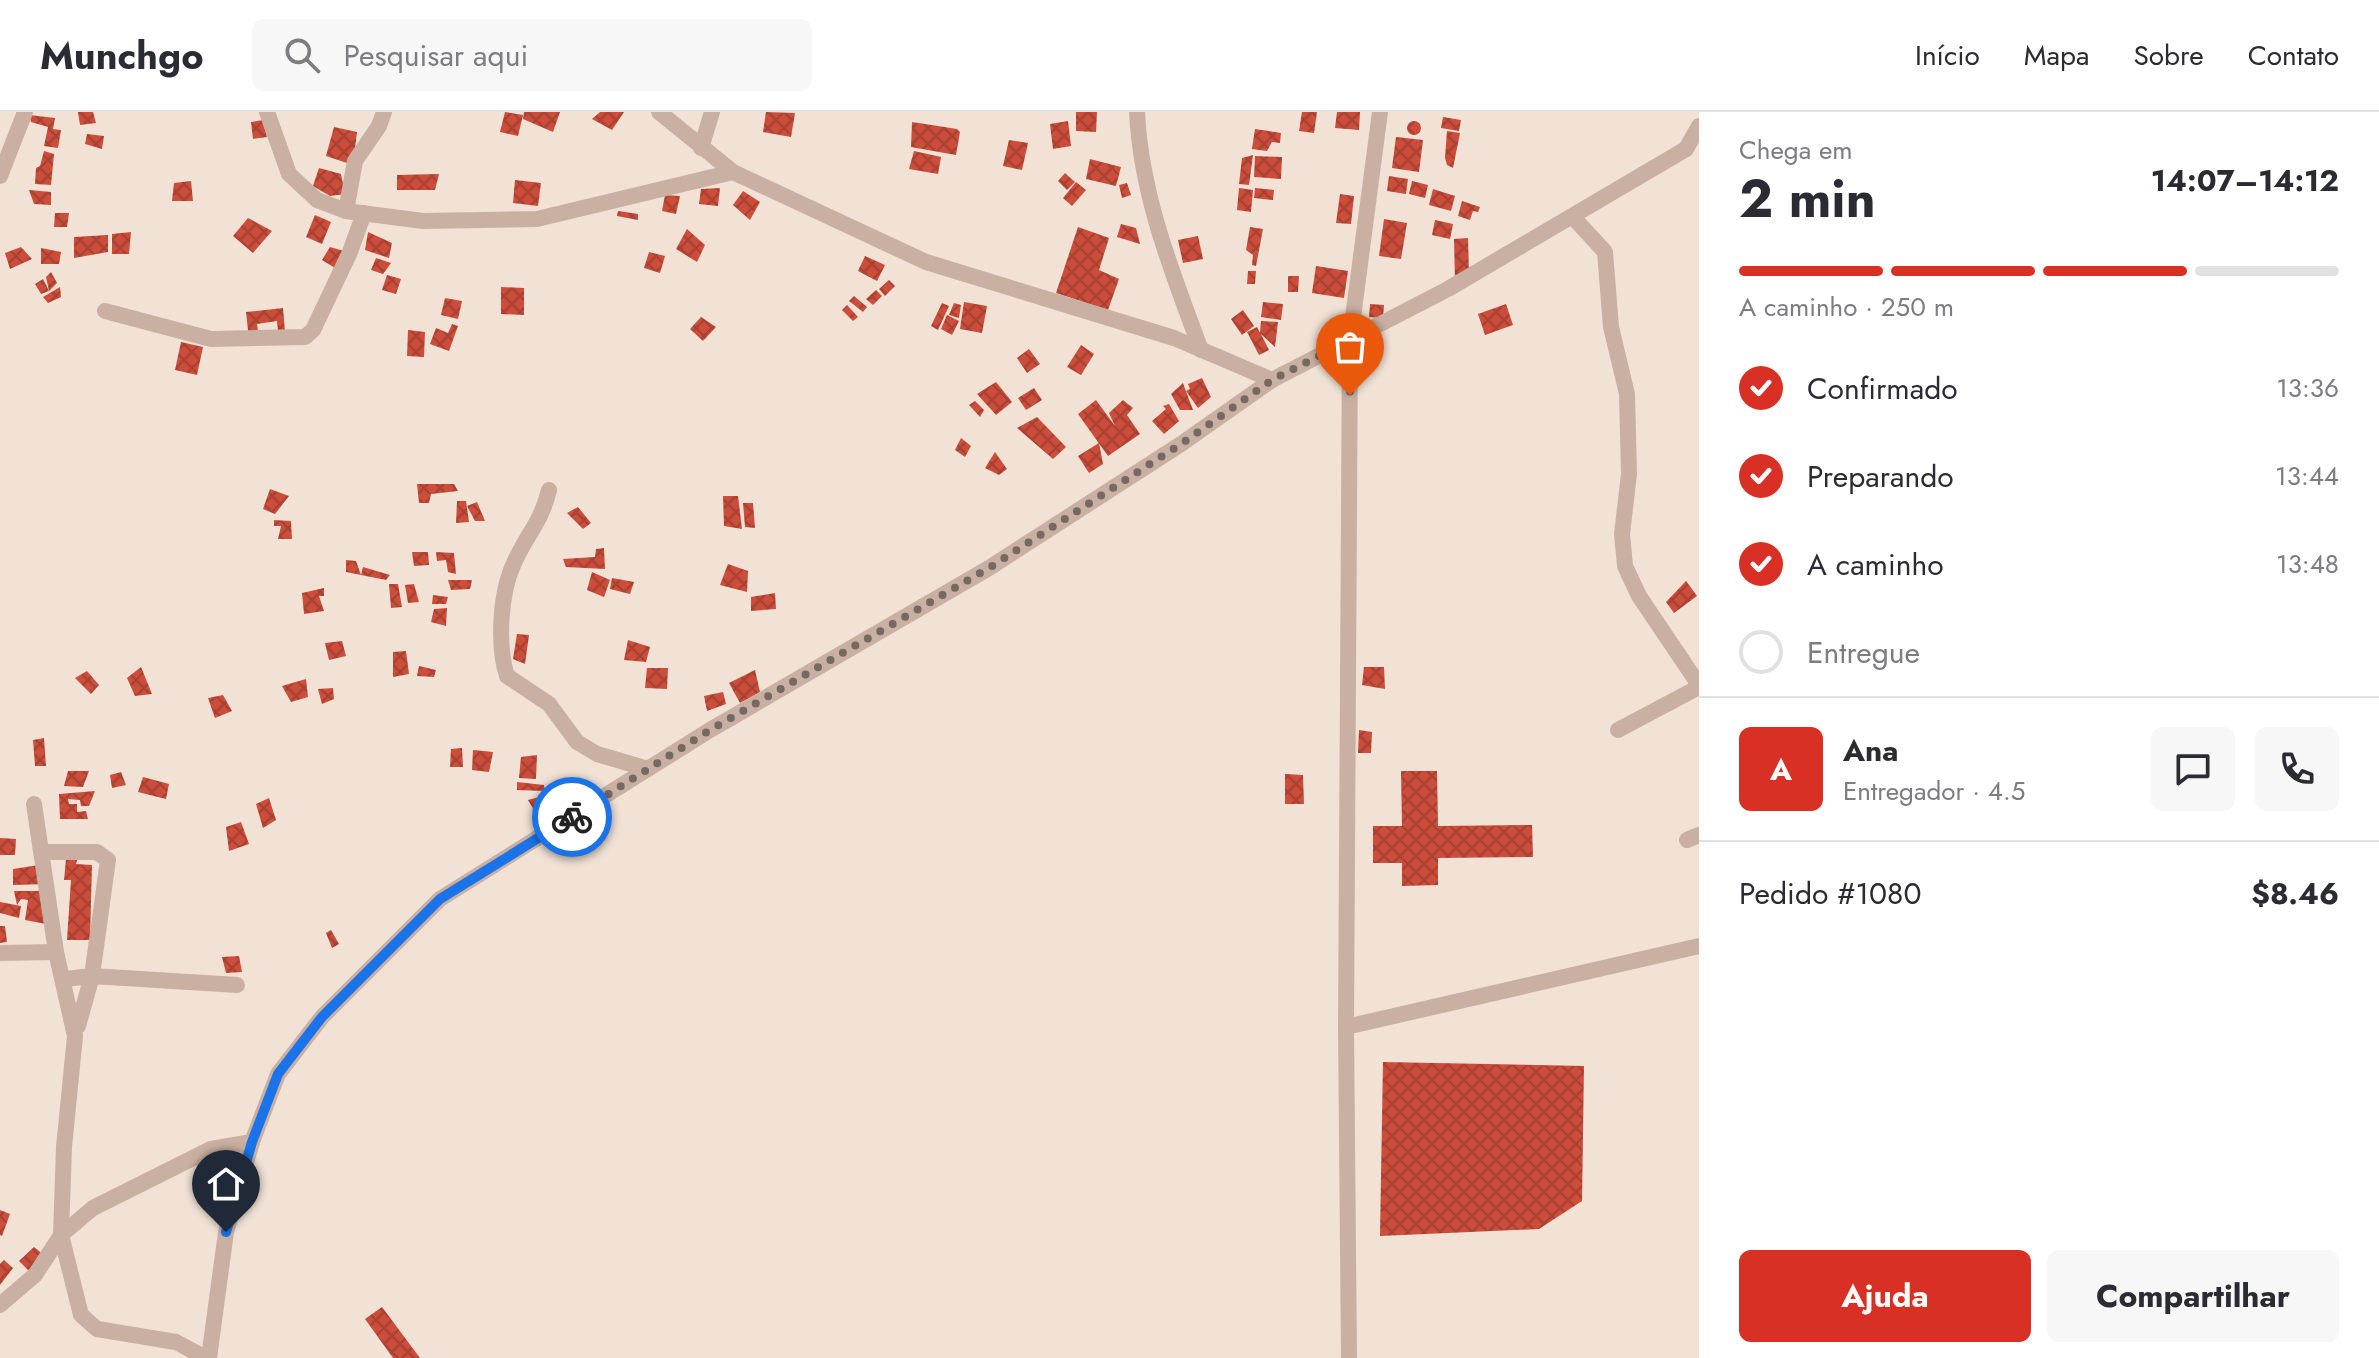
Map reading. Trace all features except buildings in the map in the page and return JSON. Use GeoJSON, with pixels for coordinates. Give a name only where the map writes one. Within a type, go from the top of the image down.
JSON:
{"type":"FeatureCollection","features":[{"type":"Feature","properties":{"kind":"street"},"geometry":{"type":"LineString","coordinates":[[0,176],[25,112]]}},
{"type":"Feature","properties":{"kind":"street"},"geometry":{"type":"LineString","coordinates":[[267,112],[289,174],[317,200],[346,211],[423,221],[537,219],[733,172]]}},
{"type":"Feature","properties":{"kind":"street"},"geometry":{"type":"LineString","coordinates":[[346,211],[355,161],[379,126],[384,112]]}},
{"type":"Feature","properties":{"kind":"street"},"geometry":{"type":"LineString","coordinates":[[659,112],[733,172],[926,262],[1201,350],[1272,380]]}},
{"type":"Feature","properties":{"kind":"street"},"geometry":{"type":"LineString","coordinates":[[701,148],[712,112]]}},
{"type":"Feature","properties":{"kind":"street"},"geometry":{"type":"LineString","coordinates":[[1137,112],[1139,142],[1158,235],[1201,350]]}},
{"type":"Feature","properties":{"kind":"street"},"geometry":{"type":"LineString","coordinates":[[1349,1358],[1346,1027],[1350,340],[1380,112]]}},
{"type":"Feature","properties":{"kind":"street"},"geometry":{"type":"LineString","coordinates":[[43,852],[97,852],[108,860],[92,976],[75,1036],[65,1133],[61,1235],[81,1315],[97,1329],[176,1342],[208,1358],[226,1232],[252,1142],[278,1074],[322,1017],[440,899],[648,769],[989,568],[1168,452],[1272,380],[1573,217],[1686,149],[1699,126]]}},
{"type":"Feature","properties":{"kind":"street"},"geometry":{"type":"LineString","coordinates":[[105,311],[211,339],[305,337],[313,330],[350,252],[364,213]]}},
{"type":"Feature","properties":{"kind":"street"},"geometry":{"type":"LineString","coordinates":[[1573,217],[1605,252],[1611,327],[1627,394],[1629,474],[1622,534],[1625,566],[1639,596],[1699,686],[1618,730]]}},
{"type":"Feature","properties":{"kind":"street"},"geometry":{"type":"LineString","coordinates":[[549,490],[543,516],[514,563],[507,582],[503,638],[507,676],[549,704],[577,742],[597,754],[648,769]]}},
{"type":"Feature","properties":{"kind":"street"},"geometry":{"type":"LineString","coordinates":[[34,804],[56,952],[65,979],[75,1036]]}},
{"type":"Feature","properties":{"kind":"street"},"geometry":{"type":"LineString","coordinates":[[1346,1027],[1699,946]]}},
{"type":"Feature","properties":{"kind":"street"},"geometry":{"type":"LineString","coordinates":[[0,953],[56,952]]}},
{"type":"Feature","properties":{"kind":"street"},"geometry":{"type":"LineString","coordinates":[[65,979],[92,976],[237,985]]}},
{"type":"Feature","properties":{"kind":"street"},"geometry":{"type":"LineString","coordinates":[[0,1305],[35,1275],[61,1235],[93,1208],[211,1149],[252,1142]]}},
{"type":"Feature","properties":{"kind":"way so far"},"geometry":{"type":"LineString","coordinates":[[572,817],[710,730],[989,568],[1181,444],[1272,380],[1350,340],[1350,395]]}},
{"type":"Feature","properties":{"kind":"route"},"geometry":{"type":"LineString","coordinates":[[226,1232],[252,1142],[278,1074],[322,1017],[440,899],[572,817]]}}]}
